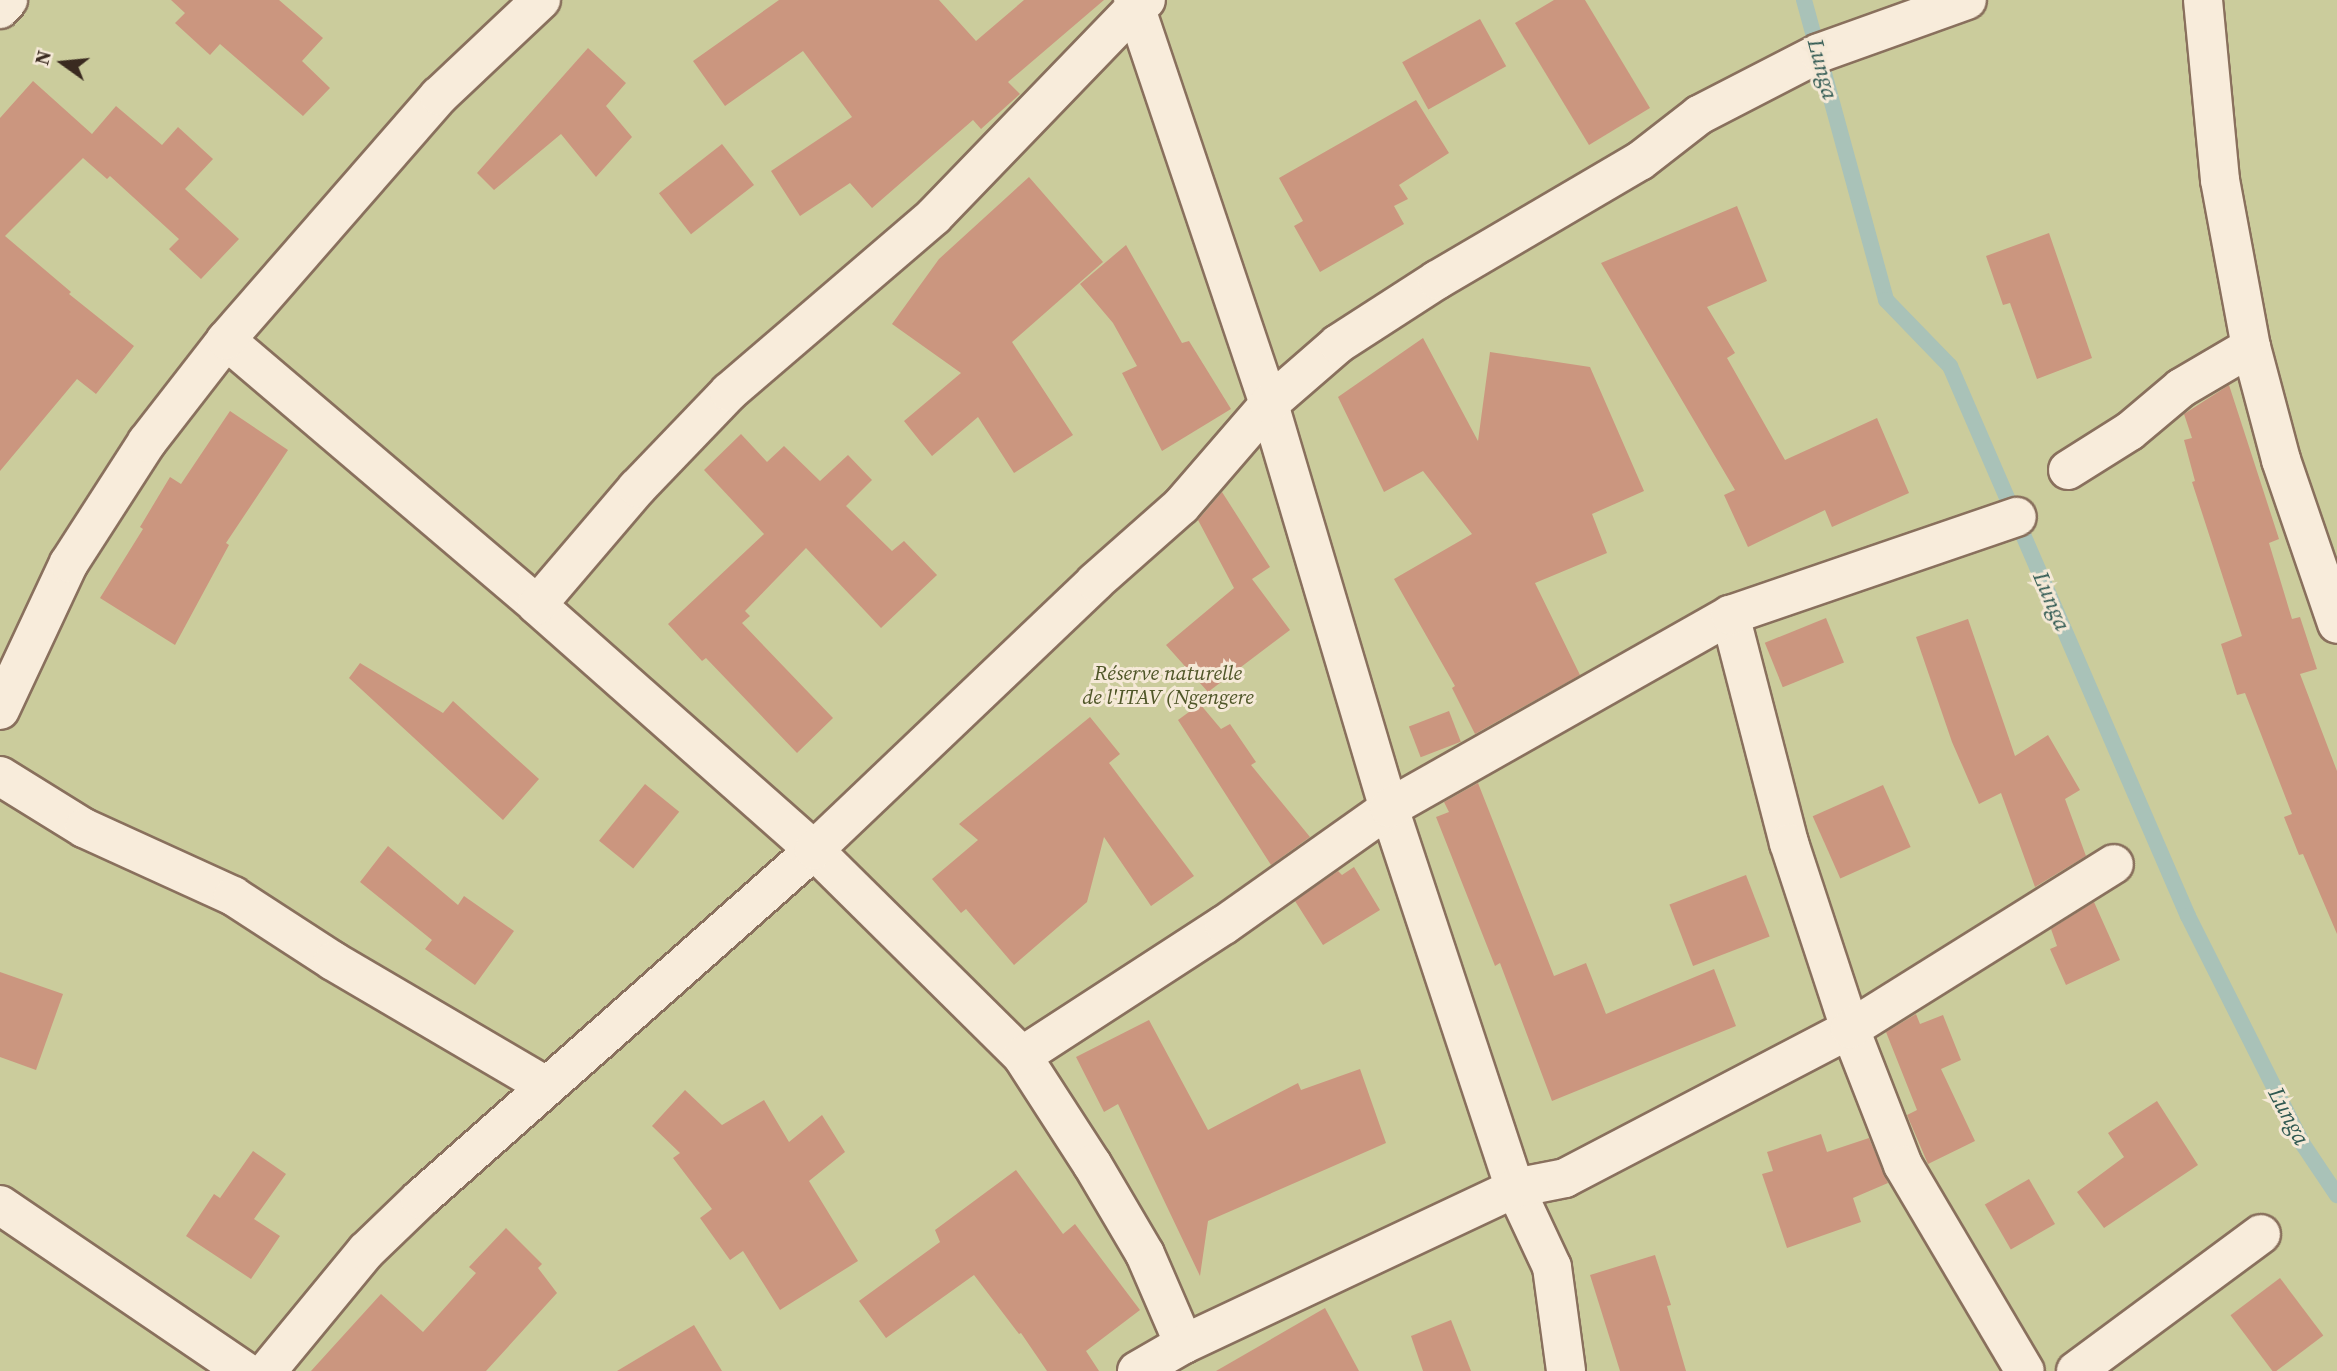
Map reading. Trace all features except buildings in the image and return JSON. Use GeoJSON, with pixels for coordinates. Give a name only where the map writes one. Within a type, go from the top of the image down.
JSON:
{"type":"FeatureCollection","features":[{"type":"Feature","properties":{"kind":"street"},"geometry":{"type":"LineString","coordinates":[[0,9],[8,0]]}},
{"type":"Feature","properties":{"kind":"street"},"geometry":{"type":"LineString","coordinates":[[0,710],[69,563],[147,442],[226,340],[439,96],[541,0]]}},
{"type":"Feature","properties":{"kind":"street"},"geometry":{"type":"LineString","coordinates":[[267,1371],[366,1251],[546,1086],[814,850],[1095,582],[1181,506],[1269,404],[1338,344],[1437,280],[1640,161],[1699,115],[1819,52],[1967,0]]}},
{"type":"Feature","properties":{"kind":"street"},"geometry":{"type":"LineString","coordinates":[[2203,0],[2220,180],[2251,347],[2281,460],[2337,624]]}},
{"type":"Feature","properties":{"kind":"street"},"geometry":{"type":"LineString","coordinates":[[537,605],[637,488],[729,392],[934,216],[1138,2],[1269,404],[1389,808],[1515,1188],[1552,1267],[1566,1371]]}},
{"type":"Feature","properties":{"kind":"street"},"geometry":{"type":"LineString","coordinates":[[226,340],[537,605],[814,850],[1021,1056],[1092,1164],[1145,1254],[1184,1345]]}},
{"type":"Feature","properties":{"kind":"street"},"geometry":{"type":"LineString","coordinates":[[2068,470],[2130,431],[2181,388],[2251,347]]}},
{"type":"Feature","properties":{"kind":"street"},"geometry":{"type":"LineString","coordinates":[[1021,1056],[1224,925],[1389,808],[1730,615],[2017,517]]}},
{"type":"Feature","properties":{"kind":"street"},"geometry":{"type":"LineString","coordinates":[[1730,615],[1789,843],[1850,1030],[1903,1165],[2025,1371]]}},
{"type":"Feature","properties":{"kind":"street"},"geometry":{"type":"LineString","coordinates":[[0,776],[84,828],[233,896],[333,961],[546,1086]]}},
{"type":"Feature","properties":{"kind":"street"},"geometry":{"type":"LineString","coordinates":[[1137,1371],[1184,1345],[1515,1188],[1565,1178],[1850,1030],[2113,864]]}},
{"type":"Feature","properties":{"kind":"street"},"geometry":{"type":"LineString","coordinates":[[0,1205],[244,1371]]}},
{"type":"Feature","properties":{"kind":"street"},"geometry":{"type":"LineString","coordinates":[[2076,1371],[2261,1234]]}},
{"type":"Feature","properties":{"kind":"green space","name":"Réserve naturelle de l'ITAV (Ngengere"},"geometry":{"type":"Polygon","coordinates":[[[0,0],[2337,0],[2337,1371],[0,1371],[0,0]]]}},
{"type":"Feature","properties":{"kind":"waterway","name":"Lunga"},"geometry":{"type":"LineString","coordinates":[[1804,0],[1886,300],[1950,366],[2188,916],[2302,1143],[2337,1195]]}}]}
